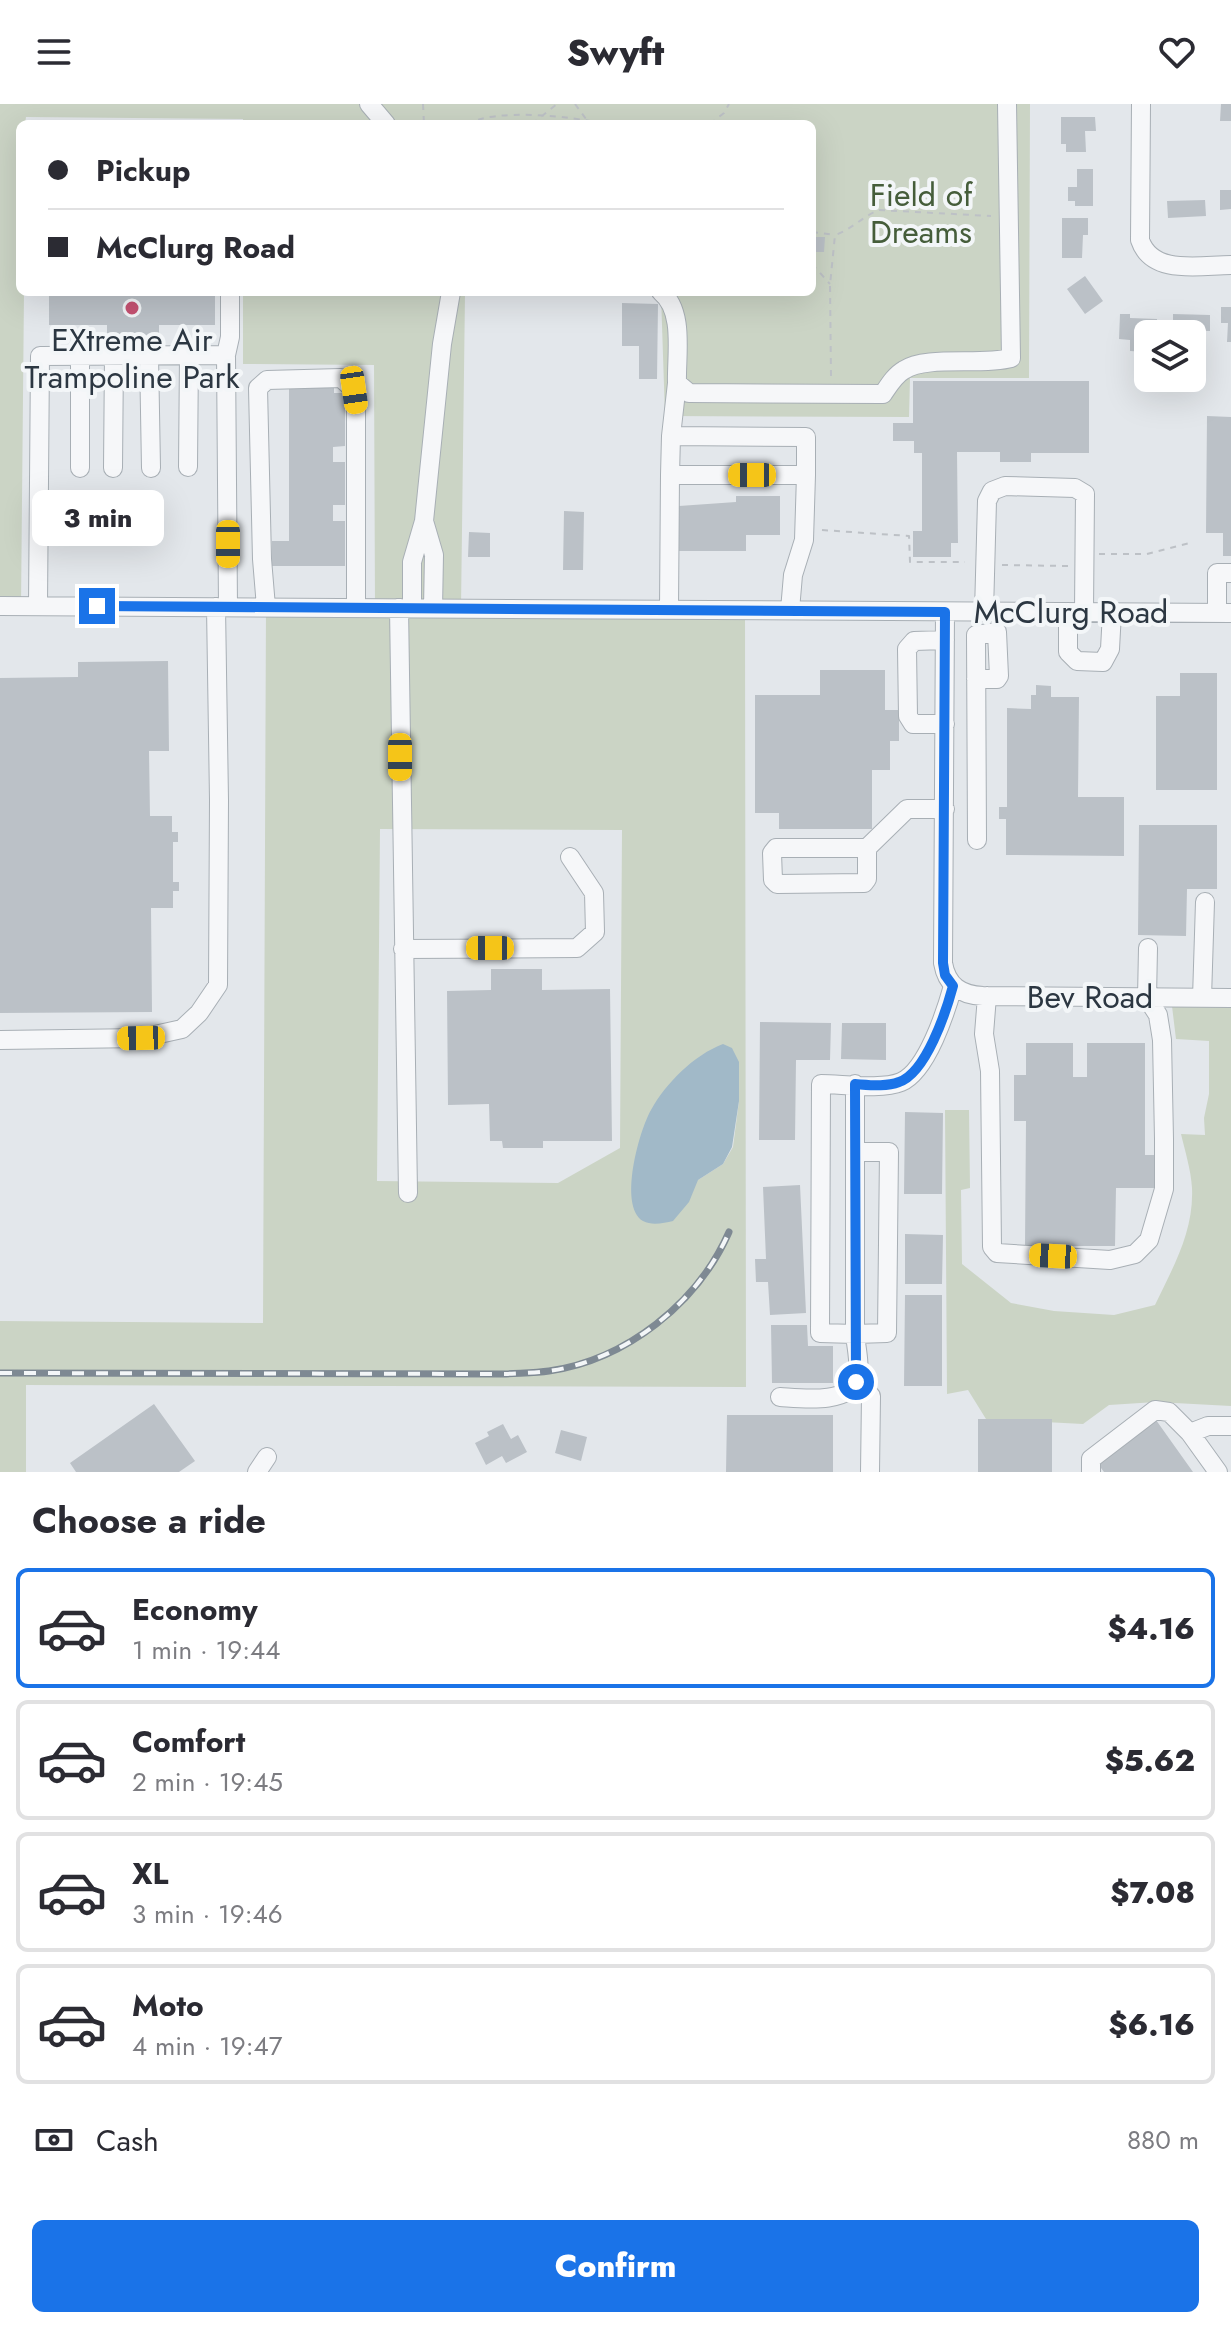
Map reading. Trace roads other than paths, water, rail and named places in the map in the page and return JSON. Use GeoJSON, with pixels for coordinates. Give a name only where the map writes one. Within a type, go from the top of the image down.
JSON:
{"type":"FeatureCollection","features":[{"type":"Feature","properties":{"kind":"street"},"geometry":{"type":"LineString","coordinates":[[369,104],[383,120]]}},
{"type":"Feature","properties":{"kind":"street"},"geometry":{"type":"LineString","coordinates":[[677,383],[689,393],[883,394],[905,368],[933,363],[998,362],[1011,358],[1007,104]]}},
{"type":"Feature","properties":{"kind":"street"},"geometry":{"type":"LineString","coordinates":[[1141,104],[1140,240],[1149,257],[1165,264],[1231,265]]}},
{"type":"Feature","properties":{"kind":"street"},"geometry":{"type":"LineString","coordinates":[[0,1040],[141,1038],[182,1029],[199,1013],[218,985],[226,355],[230,337],[230,296]]}},
{"type":"Feature","properties":{"kind":"street"},"geometry":{"type":"LineString","coordinates":[[408,1193],[403,949],[406,608],[412,562],[424,521],[442,344],[450,296]]}},
{"type":"Feature","properties":{"kind":"street"},"geometry":{"type":"LineString","coordinates":[[667,296],[676,315],[677,383],[671,436],[669,609]]}},
{"type":"Feature","properties":{"kind":"street"},"geometry":{"type":"LineString","coordinates":[[113,468],[114,355]]}},
{"type":"Feature","properties":{"kind":"street"},"geometry":{"type":"LineString","coordinates":[[149,355],[151,468]]}},
{"type":"Feature","properties":{"kind":"street"},"geometry":{"type":"LineString","coordinates":[[188,467],[189,355]]}},
{"type":"Feature","properties":{"kind":"street"},"geometry":{"type":"LineString","coordinates":[[38,606],[40,356],[226,355]]}},
{"type":"Feature","properties":{"kind":"street"},"geometry":{"type":"LineString","coordinates":[[80,356],[80,468]]}},
{"type":"Feature","properties":{"kind":"street"},"geometry":{"type":"LineString","coordinates":[[266,607],[258,388],[267,380],[341,378],[354,390],[356,407],[356,608]]}},
{"type":"Feature","properties":{"kind":"street"},"geometry":{"type":"LineString","coordinates":[[671,436],[806,437],[805,528],[793,575],[790,610]]}},
{"type":"Feature","properties":{"kind":"street"},"geometry":{"type":"LineString","coordinates":[[670,475],[806,475]]}},
{"type":"Feature","properties":{"kind":"street"},"geometry":{"type":"LineString","coordinates":[[984,612],[987,501],[992,491],[1005,486],[1075,488],[1085,494],[1076,612],[1068,652],[1077,661],[1103,662],[1110,649],[1112,612]]}},
{"type":"Feature","properties":{"kind":"street"},"geometry":{"type":"LineString","coordinates":[[424,521],[434,555],[433,608]]}},
{"type":"Feature","properties":{"kind":"street"},"geometry":{"type":"LineString","coordinates":[[1224,613],[1217,573],[1231,573]]}},
{"type":"Feature","properties":{"kind":"street","name":"McClurg Road"},"geometry":{"type":"LineString","coordinates":[[0,606],[1224,613]]}},
{"type":"Feature","properties":{"kind":"street"},"geometry":{"type":"LineString","coordinates":[[855,1152],[889,1152],[887,1333],[820,1333],[821,1084],[885,1085],[901,1082],[911,1075],[921,1063],[953,986],[945,975],[943,963],[945,612]]}},
{"type":"Feature","properties":{"kind":"street"},"geometry":{"type":"LineString","coordinates":[[945,640],[914,641],[907,649],[908,716],[913,724],[977,743]]}},
{"type":"Feature","properties":{"kind":"street"},"geometry":{"type":"LineString","coordinates":[[976,679],[977,840]]}},
{"type":"Feature","properties":{"kind":"street"},"geometry":{"type":"LineString","coordinates":[[867,848],[867,879],[864,883],[777,884],[773,880],[772,853],[776,848],[867,848],[907,809],[945,809]]}},
{"type":"Feature","properties":{"kind":"street"},"geometry":{"type":"LineString","coordinates":[[403,949],[577,948],[595,932],[594,893],[570,857]]}},
{"type":"Feature","properties":{"kind":"street"},"geometry":{"type":"LineString","coordinates":[[1202,998],[1205,902]]}},
{"type":"Feature","properties":{"kind":"street"},"geometry":{"type":"LineString","coordinates":[[987,996],[984,1034],[990,1071],[992,1247],[997,1253],[1110,1260],[1135,1254],[1149,1240],[1164,1189],[1162,1040],[1158,1015],[1147,998],[1148,948]]}},
{"type":"Feature","properties":{"kind":"street","name":"Bev Road"},"geometry":{"type":"LineString","coordinates":[[953,986],[965,994],[987,996],[1231,998]]}},
{"type":"Feature","properties":{"kind":"street"},"geometry":{"type":"LineString","coordinates":[[855,1084],[856,1382],[871,1396],[870,1472]]}},
{"type":"Feature","properties":{"kind":"street"},"geometry":{"type":"LineString","coordinates":[[780,1397],[819,1399],[840,1395],[856,1382]]}},
{"type":"Feature","properties":{"kind":"street"},"geometry":{"type":"LineString","coordinates":[[1091,1472],[1091,1459],[1155,1410],[1164,1409],[1190,1433],[1218,1472]]}},
{"type":"Feature","properties":{"kind":"street"},"geometry":{"type":"LineString","coordinates":[[1190,1433],[1208,1426],[1231,1426]]}},
{"type":"Feature","properties":{"kind":"water"},"geometry":{"type":"Polygon","coordinates":[[[723,1044],[732,1048],[739,1062],[739,1101],[732,1147],[723,1164],[698,1180],[689,1202],[673,1221],[647,1223],[636,1213],[631,1185],[646,1120],[657,1100],[682,1071],[723,1044]]]}},
{"type":"Feature","properties":{"kind":"railway"},"geometry":{"type":"LineString","coordinates":[[0,1373],[506,1374],[549,1371],[605,1355],[656,1324],[699,1282],[729,1232]]}},
{"type":"Feature","properties":{"kind":"place","name":"EXtreme Air Trampoline Park"},"geometry":{"type":"Point","coordinates":[132,308]}},
{"type":"Feature","properties":{"kind":"park label","name":"Field of Dreams"},"geometry":{"type":"Point","coordinates":[921,214]}}]}
